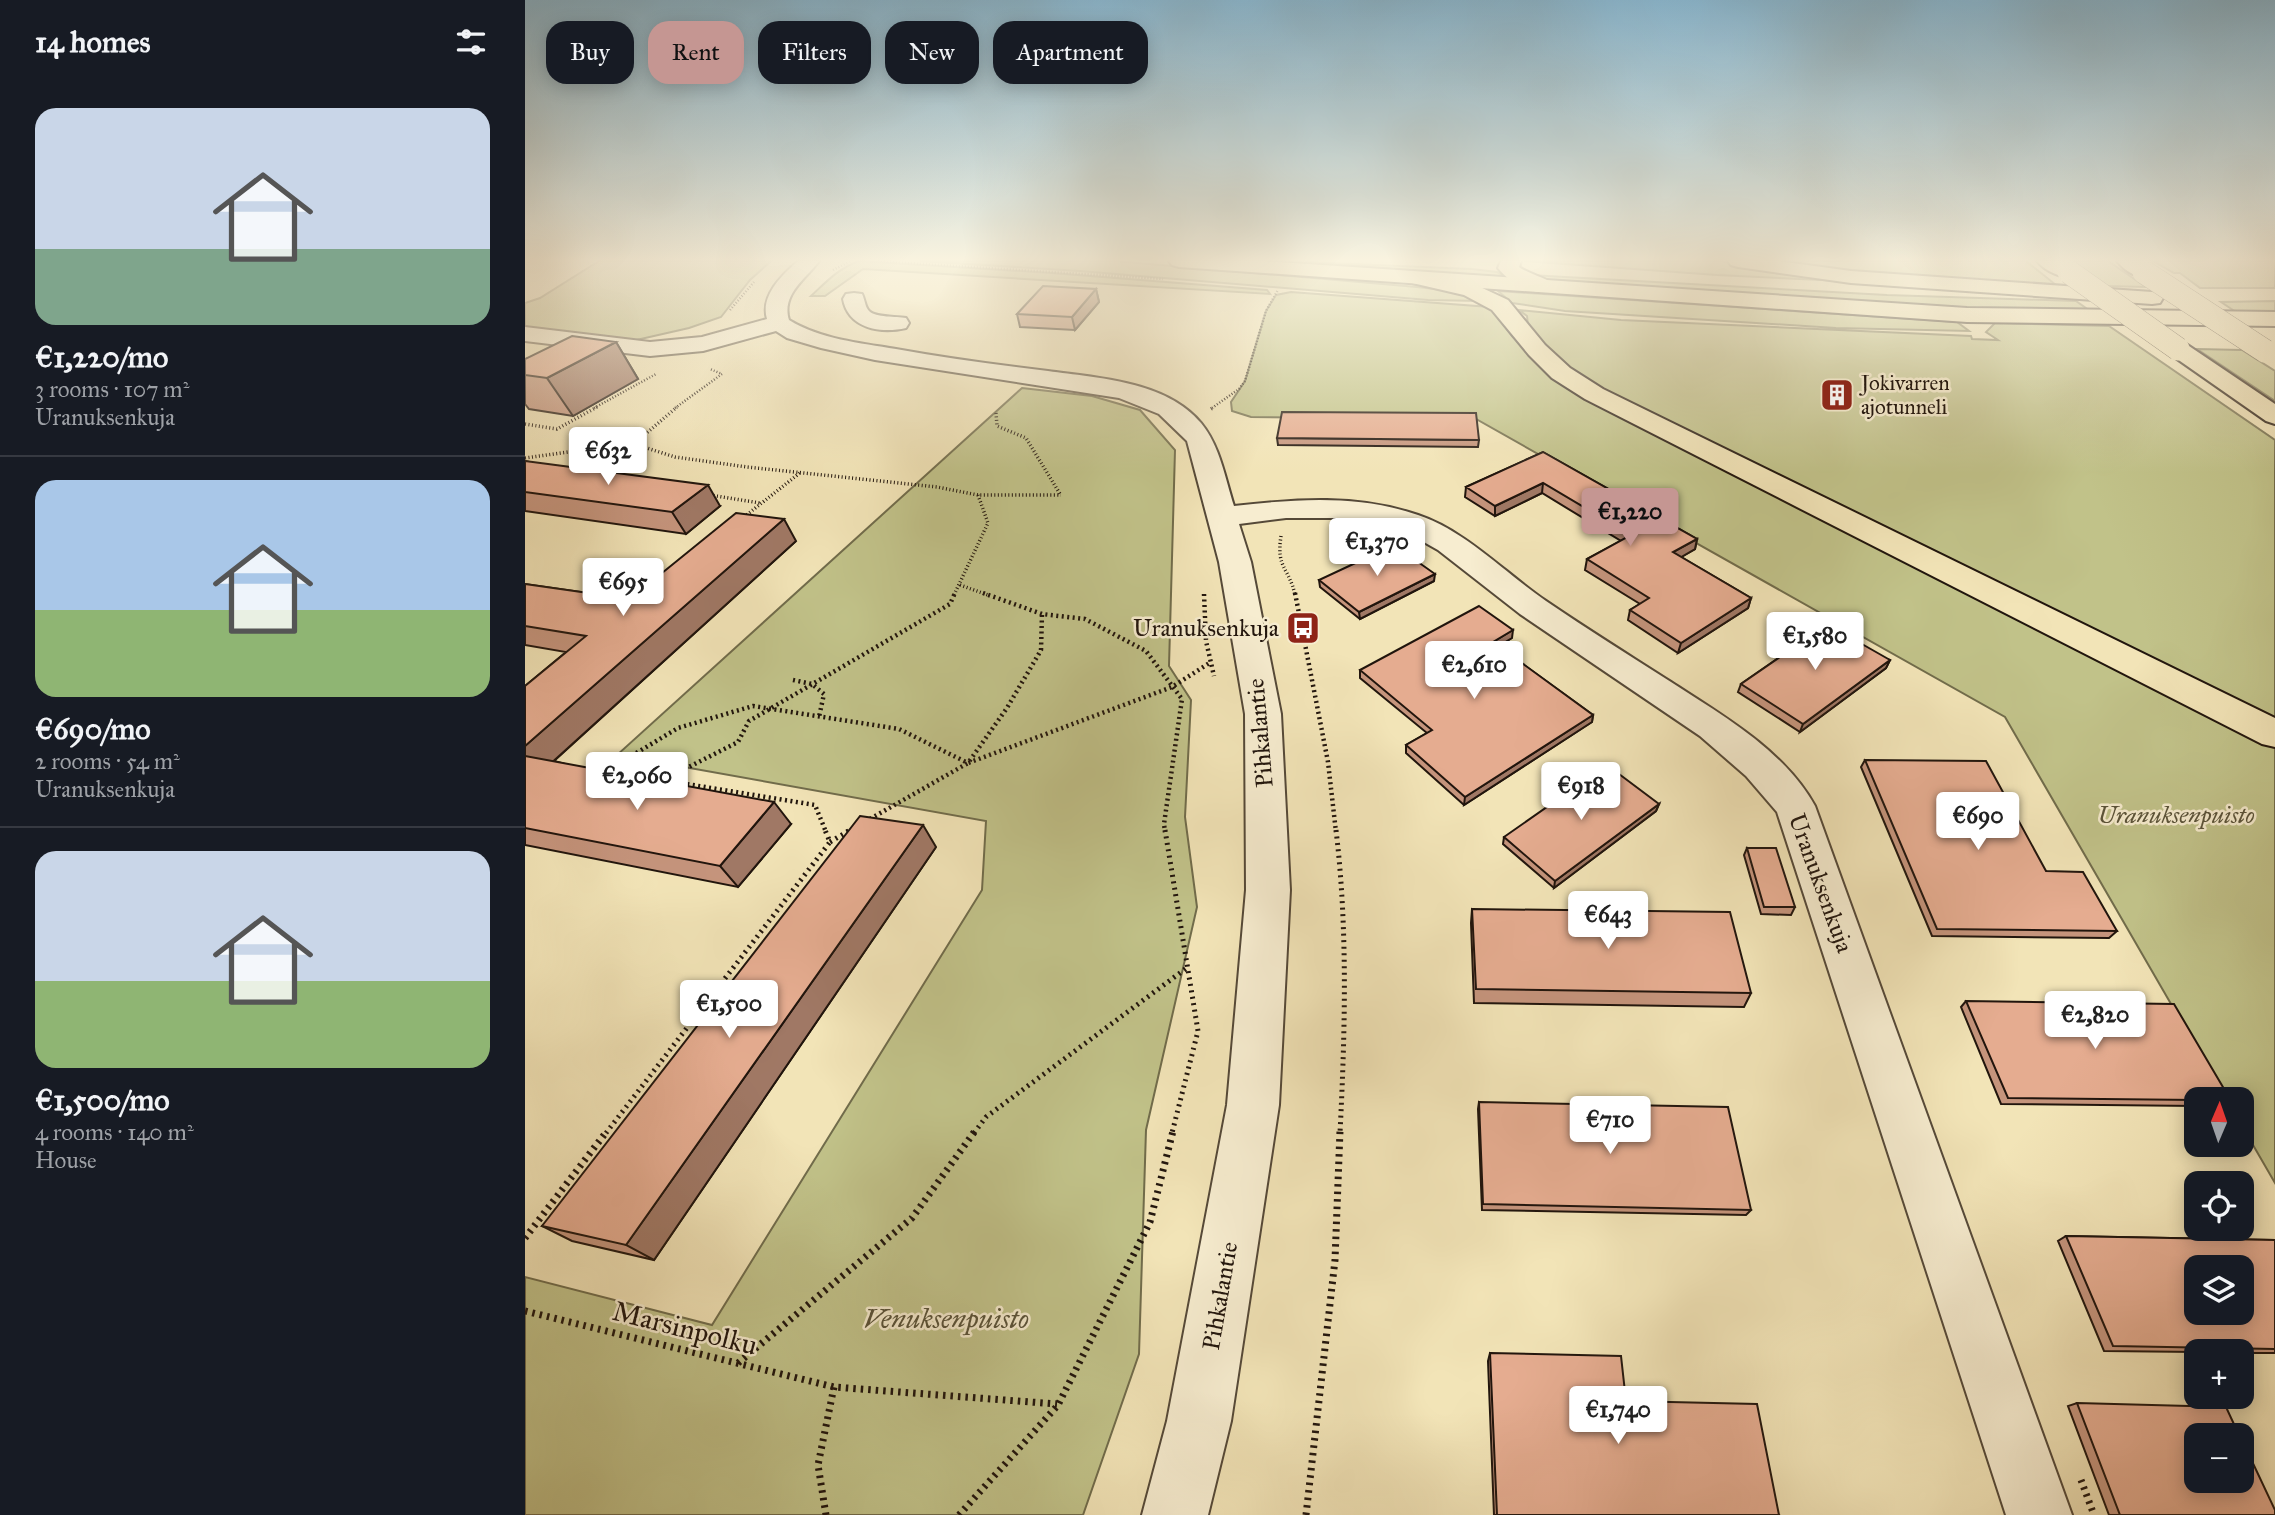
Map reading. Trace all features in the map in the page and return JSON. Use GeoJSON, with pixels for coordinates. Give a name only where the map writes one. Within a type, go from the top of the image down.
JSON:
{"type":"FeatureCollection","features":[{"type":"Feature","properties":{"kind":"main road"},"geometry":{"type":"LineString","coordinates":[[1522,332],[1561,373],[1617,407],[2275,734]]}},
{"type":"Feature","properties":{"kind":"main road"},"geometry":{"type":"LineString","coordinates":[[2154,332],[2275,416]]}},
{"type":"Feature","properties":{"kind":"main road"},"geometry":{"type":"LineString","coordinates":[[2237,332],[2272,354]]}},
{"type":"Feature","properties":{"kind":"street"},"geometry":{"type":"LineString","coordinates":[[525,334],[650,349],[703,344],[748,332]]}},
{"type":"Feature","properties":{"kind":"street","name":"Pihkalantie"},"geometry":{"type":"LineString","coordinates":[[789,332],[834,346],[1097,385],[1159,402],[1189,423],[1200,441],[1240,586],[1263,714],[1268,890],[1253,1105],[1199,1421],[1175,1515]]}},
{"type":"Feature","properties":{"kind":"street","name":"Uranuksenkuja"},"geometry":{"type":"LineString","coordinates":[[1220,516],[1286,509],[1350,509],[1410,522],[1449,544],[1532,607],[1713,727],[1760,766],[1795,806],[2039,1515]]}},
{"type":"Feature","properties":{"kind":"path"},"geometry":{"type":"LineString","coordinates":[[1206,413],[1239,389],[1245,381],[1260,332]]}},
{"type":"Feature","properties":{"kind":"path"},"geometry":{"type":"LineString","coordinates":[[525,458],[642,438],[675,408],[722,374],[705,368]]}},
{"type":"Feature","properties":{"kind":"path"},"geometry":{"type":"LineString","coordinates":[[525,424],[557,429],[663,370]]}},
{"type":"Feature","properties":{"kind":"path"},"geometry":{"type":"LineString","coordinates":[[628,442],[675,457],[937,487],[978,495],[1061,495],[1026,438],[997,426],[996,413]]}},
{"type":"Feature","properties":{"kind":"path"},"geometry":{"type":"LineString","coordinates":[[597,479],[611,480],[605,466],[628,442]]}},
{"type":"Feature","properties":{"kind":"path"},"geometry":{"type":"LineString","coordinates":[[741,519],[801,472]]}},
{"type":"Feature","properties":{"kind":"path"},"geometry":{"type":"LineString","coordinates":[[706,495],[761,503]]}},
{"type":"Feature","properties":{"kind":"path"},"geometry":{"type":"LineString","coordinates":[[664,780],[738,742],[749,721],[950,604],[988,523],[978,495]]}},
{"type":"Feature","properties":{"kind":"path"},"geometry":{"type":"LineString","coordinates":[[959,1515],[1058,1405],[1150,1222],[1198,1031],[1164,824],[1182,699],[1146,651],[1085,619],[1042,614],[960,585]]}},
{"type":"Feature","properties":{"kind":"path"},"geometry":{"type":"LineString","coordinates":[[968,763],[1007,708],[1041,650],[1042,614]]}},
{"type":"Feature","properties":{"kind":"path"},"geometry":{"type":"LineString","coordinates":[[864,822],[968,763],[1172,687],[1211,662]]}},
{"type":"Feature","properties":{"kind":"path"},"geometry":{"type":"LineString","coordinates":[[793,680],[812,684],[824,694],[819,717]]}},
{"type":"Feature","properties":{"kind":"path"},"geometry":{"type":"LineString","coordinates":[[607,771],[678,728],[753,706],[898,729],[968,763]]}},
{"type":"Feature","properties":{"kind":"path"},"geometry":{"type":"LineString","coordinates":[[593,769],[815,805],[830,842]]}},
{"type":"Feature","properties":{"kind":"path"},"geometry":{"type":"LineString","coordinates":[[525,1238],[830,842],[853,829]]}},
{"type":"Feature","properties":{"kind":"path"},"geometry":{"type":"LineString","coordinates":[[738,1363],[912,1218],[986,1117],[1188,967]]}},
{"type":"Feature","properties":{"kind":"path","name":"Marsinpolku"},"geometry":{"type":"LineString","coordinates":[[525,1311],[834,1387],[1058,1405]]}},
{"type":"Feature","properties":{"kind":"path"},"geometry":{"type":"LineString","coordinates":[[826,1515],[818,1465],[834,1387]]}},
{"type":"Feature","properties":{"kind":"path"},"geometry":{"type":"LineString","coordinates":[[2080,1476],[2094,1515]]}},
{"type":"Feature","properties":{"kind":"green space"},"geometry":{"type":"Polygon","coordinates":[[[555,332],[673,332],[632,341],[555,332]]]}},
{"type":"Feature","properties":{"kind":"green space","name":"Uranuksenpuisto"},"geometry":{"type":"Polygon","coordinates":[[[1260,332],[1509,332],[1554,378],[2275,747],[2275,1183],[2254,1147],[2254,1087],[2219,1087],[2005,717],[1476,419],[1251,417],[1232,411],[1231,402],[1245,381],[1260,332]]]}},
{"type":"Feature","properties":{"kind":"green space"},"geometry":{"type":"Polygon","coordinates":[[[1534,332],[1877,332],[1971,336],[1972,339],[1998,340],[1986,332],[2117,332],[2275,440],[2275,720],[2046,606],[1638,410],[1567,370],[1534,332]]]}},
{"type":"Feature","properties":{"kind":"green space"},"geometry":{"type":"Polygon","coordinates":[[[2197,349],[2242,350],[2275,371],[2275,401],[2197,349]]]}},
{"type":"Feature","properties":{"kind":"green space","name":"Venuksenpuisto"},"geometry":{"type":"Polygon","coordinates":[[[1022,388],[1092,396],[1140,410],[1175,450],[1169,666],[1191,700],[1185,817],[1197,907],[1146,1130],[1139,1354],[1083,1515],[525,1515],[525,1277],[712,1325],[982,890],[986,821],[617,755],[1022,388]]]}},
{"type":"Feature","properties":{"kind":"building"},"geometry":{"type":"Polygon","coordinates":[[[572,336],[616,342],[547,378],[525,375],[525,359],[572,336]]]}},
{"type":"Feature","properties":{"kind":"building"},"geometry":{"type":"Polygon","coordinates":[[[1282,412],[1476,413],[1479,440],[1277,438],[1282,412]]]}},
{"type":"Feature","properties":{"kind":"building"},"geometry":{"type":"Polygon","coordinates":[[[1543,452],[1697,539],[1673,552],[1751,598],[1681,643],[1630,610],[1649,598],[1587,559],[1631,535],[1543,483],[1495,506],[1466,487],[1543,452]]]}},
{"type":"Feature","properties":{"kind":"building"},"geometry":{"type":"Polygon","coordinates":[[[525,461],[708,485],[672,512],[525,492],[525,461]]]}},
{"type":"Feature","properties":{"kind":"building"},"geometry":{"type":"Polygon","coordinates":[[[736,513],[784,519],[525,746],[525,686],[586,636],[525,626],[525,584],[630,599],[736,513]]]}},
{"type":"Feature","properties":{"kind":"building"},"geometry":{"type":"Polygon","coordinates":[[[1394,545],[1435,574],[1359,612],[1319,580],[1394,545]]]}},
{"type":"Feature","properties":{"kind":"building"},"geometry":{"type":"Polygon","coordinates":[[[1479,606],[1513,630],[1493,642],[1593,715],[1465,797],[1406,745],[1432,730],[1360,670],[1479,606]]]}},
{"type":"Feature","properties":{"kind":"building"},"geometry":{"type":"Polygon","coordinates":[[[1818,619],[1890,660],[1803,724],[1741,684],[1803,641],[1794,635],[1818,619]]]}},
{"type":"Feature","properties":{"kind":"building"},"geometry":{"type":"Polygon","coordinates":[[[525,756],[774,802],[720,866],[525,828],[525,756]]]}},
{"type":"Feature","properties":{"kind":"building"},"geometry":{"type":"Polygon","coordinates":[[[1865,760],[1986,761],[2046,871],[2083,872],[2117,931],[1937,929],[1865,760]]]}},
{"type":"Feature","properties":{"kind":"building"},"geometry":{"type":"Polygon","coordinates":[[[1607,765],[1659,804],[1555,881],[1504,837],[1607,765]]]}},
{"type":"Feature","properties":{"kind":"building"},"geometry":{"type":"Polygon","coordinates":[[[860,816],[923,825],[626,1245],[542,1226],[860,816]]]}},
{"type":"Feature","properties":{"kind":"building"},"geometry":{"type":"Polygon","coordinates":[[[1747,848],[1776,848],[1795,907],[1764,907],[1747,848]]]}},
{"type":"Feature","properties":{"kind":"building"},"geometry":{"type":"Polygon","coordinates":[[[1472,909],[1730,912],[1751,993],[1476,989],[1472,909]]]}},
{"type":"Feature","properties":{"kind":"building"},"geometry":{"type":"Polygon","coordinates":[[[1966,1001],[2174,1004],[2223,1087],[2184,1087],[2184,1100],[2008,1098],[1966,1001]]]}},
{"type":"Feature","properties":{"kind":"building"},"geometry":{"type":"Polygon","coordinates":[[[1479,1102],[1728,1107],[1751,1210],[1483,1204],[1479,1102]]]}},
{"type":"Feature","properties":{"kind":"building"},"geometry":{"type":"Polygon","coordinates":[[[2066,1236],[2184,1238],[2184,1241],[2275,1240],[2275,1349],[2254,1349],[2254,1339],[2184,1339],[2184,1347],[2113,1346],[2066,1236]]]}},
{"type":"Feature","properties":{"kind":"building"},"geometry":{"type":"Polygon","coordinates":[[[1490,1353],[1621,1356],[1626,1401],[1757,1404],[1779,1515],[1497,1515],[1490,1353]]]}},
{"type":"Feature","properties":{"kind":"building"},"geometry":{"type":"Polygon","coordinates":[[[2077,1403],[2227,1409],[2233,1423],[2184,1423],[2184,1493],[2254,1493],[2254,1465],[2275,1510],[2275,1515],[2120,1515],[2077,1403]]]}},
{"type":"Feature","properties":{"kind":"place","name":"Jokivarren ajotunneli"},"geometry":{"type":"Point","coordinates":[1837,395]}},
{"type":"Feature","properties":{"kind":"place","name":"Uranuksenkuja"},"geometry":{"type":"Point","coordinates":[1303,628]}}]}
